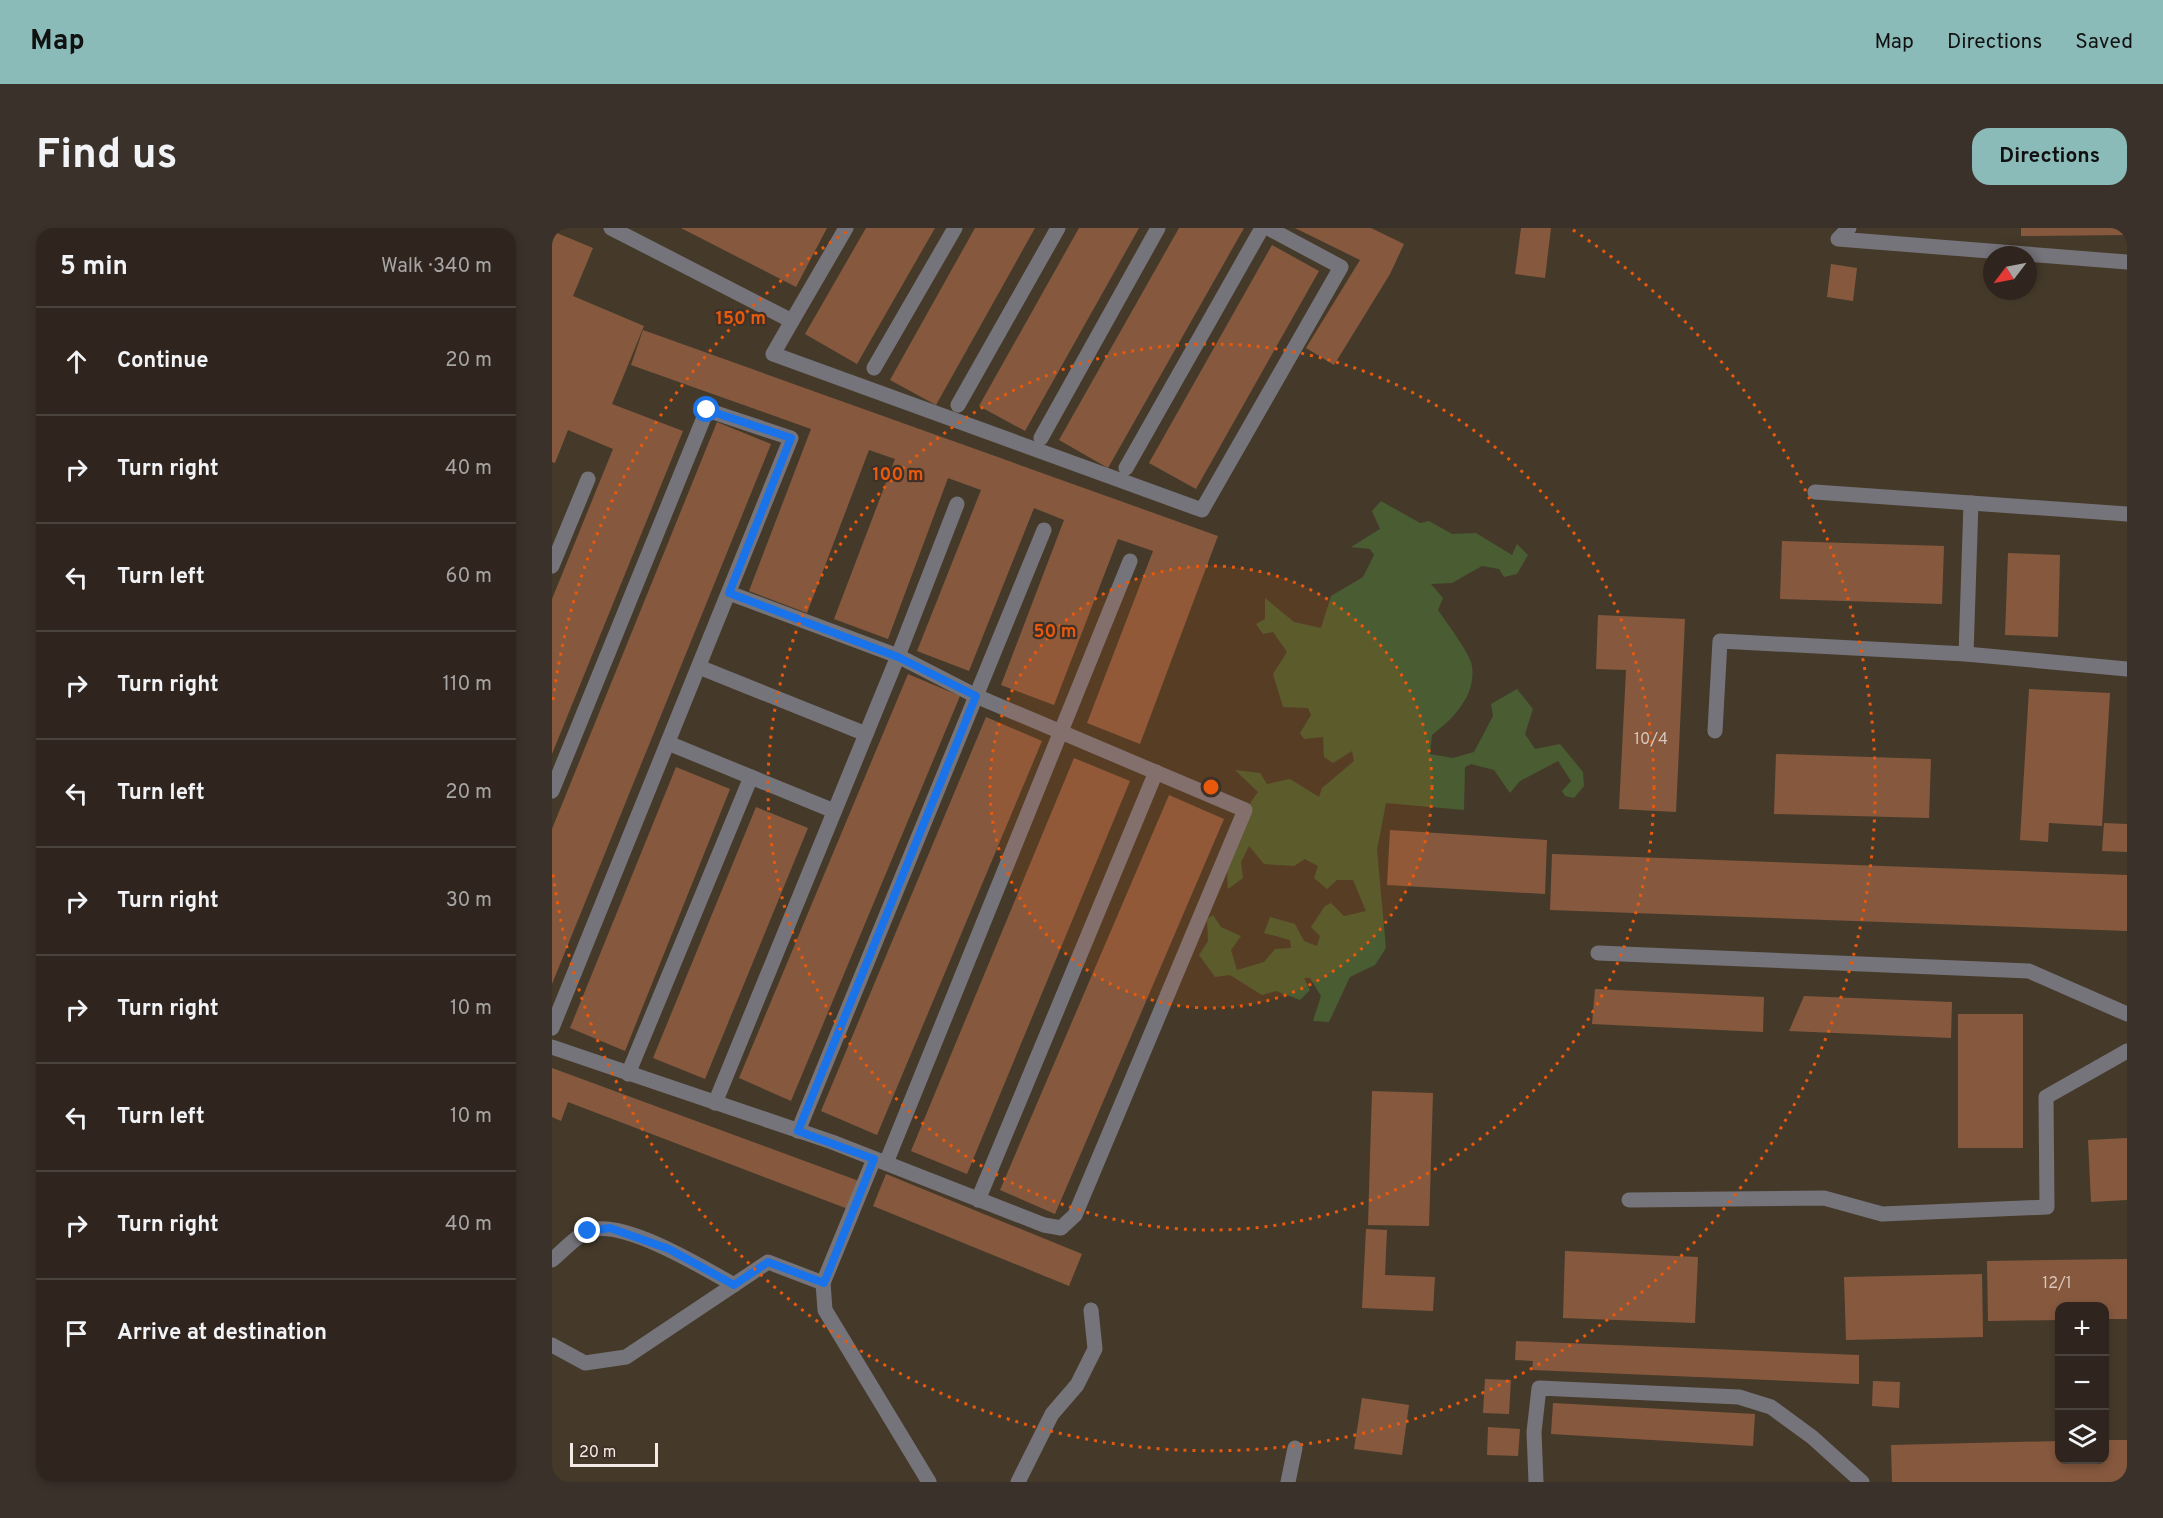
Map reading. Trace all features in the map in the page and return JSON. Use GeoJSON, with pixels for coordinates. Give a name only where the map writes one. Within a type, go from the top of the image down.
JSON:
{"type":"FeatureCollection","features":[{"type":"Feature","properties":{"kind":"street"},"geometry":{"type":"LineString","coordinates":[[611,228],[792,321]]}},
{"type":"Feature","properties":{"kind":"street"},"geometry":{"type":"LineString","coordinates":[[846,228],[773,354],[1202,510],[1341,267],[1268,228]]}},
{"type":"Feature","properties":{"kind":"street"},"geometry":{"type":"LineString","coordinates":[[874,368],[955,228]]}},
{"type":"Feature","properties":{"kind":"street"},"geometry":{"type":"LineString","coordinates":[[958,405],[1058,228]]}},
{"type":"Feature","properties":{"kind":"street"},"geometry":{"type":"LineString","coordinates":[[1041,438],[1158,228]]}},
{"type":"Feature","properties":{"kind":"street"},"geometry":{"type":"LineString","coordinates":[[1126,468],[1262,228]]}},
{"type":"Feature","properties":{"kind":"street"},"geometry":{"type":"LineString","coordinates":[[1849,228],[1838,239],[2127,262]]}},
{"type":"Feature","properties":{"kind":"street"},"geometry":{"type":"LineString","coordinates":[[552,791],[707,410],[791,438],[552,1028]]}},
{"type":"Feature","properties":{"kind":"street"},"geometry":{"type":"LineString","coordinates":[[552,566],[588,479]]}},
{"type":"Feature","properties":{"kind":"street"},"geometry":{"type":"LineString","coordinates":[[1815,492],[2127,514]]}},
{"type":"Feature","properties":{"kind":"street"},"geometry":{"type":"LineString","coordinates":[[1966,654],[1971,502]]}},
{"type":"Feature","properties":{"kind":"street"},"geometry":{"type":"LineString","coordinates":[[715,1103],[898,657],[957,504]]}},
{"type":"Feature","properties":{"kind":"street"},"geometry":{"type":"LineString","coordinates":[[798,1131],[1044,530]]}},
{"type":"Feature","properties":{"kind":"street"},"geometry":{"type":"LineString","coordinates":[[928,1482],[825,1310],[824,1283],[880,1161],[1130,561]]}},
{"type":"Feature","properties":{"kind":"street"},"geometry":{"type":"LineString","coordinates":[[552,1047],[798,1131],[1044,1225],[1061,1228],[1075,1215],[1245,810],[976,696],[898,657],[729,593]]}},
{"type":"Feature","properties":{"kind":"street"},"geometry":{"type":"LineString","coordinates":[[1715,731],[1719,641],[1966,654],[2127,669]]}},
{"type":"Feature","properties":{"kind":"street"},"geometry":{"type":"LineString","coordinates":[[699,667],[866,734]]}},
{"type":"Feature","properties":{"kind":"street"},"geometry":{"type":"LineString","coordinates":[[668,743],[834,811]]}},
{"type":"Feature","properties":{"kind":"street"},"geometry":{"type":"LineString","coordinates":[[978,1200],[1156,772]]}},
{"type":"Feature","properties":{"kind":"street"},"geometry":{"type":"LineString","coordinates":[[628,1074],[751,777]]}},
{"type":"Feature","properties":{"kind":"street"},"geometry":{"type":"LineString","coordinates":[[1598,953],[2029,971],[2127,1014]]}},
{"type":"Feature","properties":{"kind":"street"},"geometry":{"type":"LineString","coordinates":[[1629,1200],[1824,1198],[1882,1214],[2047,1207],[2046,1097],[2127,1051]]}},
{"type":"Feature","properties":{"kind":"street"},"geometry":{"type":"LineString","coordinates":[[552,1260],[588,1231],[610,1228],[669,1249],[734,1285]]}},
{"type":"Feature","properties":{"kind":"street"},"geometry":{"type":"LineString","coordinates":[[552,1345],[585,1363],[626,1357],[768,1262],[824,1283]]}},
{"type":"Feature","properties":{"kind":"street"},"geometry":{"type":"LineString","coordinates":[[1018,1482],[1052,1414],[1077,1385],[1095,1349],[1091,1310]]}},
{"type":"Feature","properties":{"kind":"street"},"geometry":{"type":"LineString","coordinates":[[1536,1482],[1534,1432],[1539,1388],[1739,1397],[1771,1407],[1812,1437],[1862,1482]]}},
{"type":"Feature","properties":{"kind":"street"},"geometry":{"type":"LineString","coordinates":[[1288,1482],[1295,1448]]}},
{"type":"Feature","properties":{"kind":"shaded area"},"geometry":{"type":"Polygon","coordinates":[[[552,228],[2127,228],[2127,1482],[552,1482],[552,228]]]}},
{"type":"Feature","properties":{"kind":"green space"},"geometry":{"type":"Polygon","coordinates":[[[1381,501],[1420,523],[1429,521],[1452,534],[1476,533],[1512,555],[1517,544],[1528,555],[1517,574],[1504,577],[1499,569],[1482,566],[1452,583],[1431,584],[1443,598],[1438,610],[1467,653],[1472,666],[1472,677],[1471,687],[1462,705],[1432,735],[1430,754],[1453,758],[1474,752],[1493,716],[1491,704],[1517,689],[1533,709],[1525,734],[1535,749],[1560,744],[1583,772],[1584,786],[1574,798],[1565,796],[1562,791],[1571,781],[1558,761],[1520,781],[1510,793],[1494,770],[1471,764],[1465,767],[1464,810],[1386,803],[1377,850],[1386,948],[1375,965],[1350,977],[1329,1022],[1313,1021],[1321,996],[1310,978],[1304,978],[1310,990],[1300,1000],[1276,991],[1262,995],[1230,975],[1215,977],[1199,955],[1208,941],[1207,919],[1213,915],[1221,927],[1241,936],[1231,950],[1237,970],[1264,962],[1275,949],[1291,948],[1290,940],[1264,933],[1270,917],[1295,924],[1304,941],[1317,946],[1320,936],[1311,927],[1325,906],[1331,903],[1344,916],[1366,911],[1353,880],[1337,880],[1327,889],[1314,878],[1318,866],[1305,859],[1294,866],[1264,864],[1249,846],[1241,862],[1243,878],[1228,889],[1227,876],[1234,838],[1244,813],[1258,792],[1235,770],[1260,773],[1267,784],[1290,779],[1319,797],[1322,788],[1354,761],[1352,751],[1333,763],[1324,757],[1323,737],[1304,739],[1300,733],[1311,715],[1308,708],[1283,707],[1273,674],[1287,652],[1273,632],[1263,634],[1256,624],[1265,619],[1265,598],[1294,622],[1321,628],[1331,596],[1363,577],[1374,555],[1370,549],[1351,547],[1380,529],[1372,511],[1381,501]]]}},
{"type":"Feature","properties":{"kind":"building"},"geometry":{"type":"Polygon","coordinates":[[[681,228],[827,228],[796,287],[681,228]]]}},
{"type":"Feature","properties":{"kind":"building"},"geometry":{"type":"Polygon","coordinates":[[[866,228],[935,228],[857,364],[805,334],[866,228]]]}},
{"type":"Feature","properties":{"kind":"building"},"geometry":{"type":"Polygon","coordinates":[[[975,228],[1035,228],[936,405],[890,380],[975,228]]]}},
{"type":"Feature","properties":{"kind":"building"},"geometry":{"type":"Polygon","coordinates":[[[1079,228],[1139,228],[1025,431],[979,406],[1079,228]]]}},
{"type":"Feature","properties":{"kind":"building"},"geometry":{"type":"Polygon","coordinates":[[[1179,228],[1244,228],[1108,468],[1059,440],[1179,228]]]}},
{"type":"Feature","properties":{"kind":"building"},"geometry":{"type":"Polygon","coordinates":[[[1295,228],[1371,228],[1404,244],[1390,274],[1334,365],[1306,348],[1360,260],[1295,228]]]}},
{"type":"Feature","properties":{"kind":"building"},"geometry":{"type":"Polygon","coordinates":[[[1521,228],[1551,228],[1545,278],[1515,274],[1521,228]]]}},
{"type":"Feature","properties":{"kind":"building"},"geometry":{"type":"Polygon","coordinates":[[[2021,228],[2127,228],[2127,235],[2021,236],[2021,228]]]}},
{"type":"Feature","properties":{"kind":"building"},"geometry":{"type":"Polygon","coordinates":[[[552,231],[593,248],[573,296],[644,326],[612,404],[683,431],[552,754],[552,599],[613,449],[568,430],[555,463],[552,462],[552,231]]]}},
{"type":"Feature","properties":{"kind":"building"},"geometry":{"type":"Polygon","coordinates":[[[1272,245],[1319,271],[1196,489],[1149,463],[1272,245]]]}},
{"type":"Feature","properties":{"kind":"building"},"geometry":{"type":"Polygon","coordinates":[[[1831,264],[1857,268],[1853,301],[1827,297],[1831,264]]]}},
{"type":"Feature","properties":{"kind":"building"},"geometry":{"type":"Polygon","coordinates":[[[643,330],[1218,536],[1140,744],[1087,723],[1153,551],[1118,539],[1054,705],[1001,685],[1064,520],[1034,508],[969,671],[917,651],[981,490],[948,478],[888,639],[834,619],[895,459],[869,450],[807,613],[749,591],[811,429],[631,365],[643,330]]]}},
{"type":"Feature","properties":{"kind":"building"},"geometry":{"type":"Polygon","coordinates":[[[717,422],[771,444],[552,984],[552,829],[717,422]]]}},
{"type":"Feature","properties":{"kind":"building"},"geometry":{"type":"Polygon","coordinates":[[[1782,541],[1944,546],[1942,604],[1780,599],[1782,541]]]}},
{"type":"Feature","properties":{"kind":"building"},"geometry":{"type":"Polygon","coordinates":[[[2008,553],[2060,555],[2058,637],[2005,635],[2008,553]]]}},
{"type":"Feature","properties":{"kind":"building"},"geometry":{"type":"Polygon","coordinates":[[[1598,615],[1685,619],[1676,812],[1619,809],[1626,670],[1596,669],[1598,615]]]}},
{"type":"Feature","properties":{"kind":"building"},"geometry":{"type":"Polygon","coordinates":[[[908,674],[960,696],[791,1101],[739,1078],[908,674]]]}},
{"type":"Feature","properties":{"kind":"building"},"geometry":{"type":"Polygon","coordinates":[[[2029,689],[2110,693],[2102,826],[2049,823],[2048,842],[2020,840],[2029,689]]]}},
{"type":"Feature","properties":{"kind":"building"},"geometry":{"type":"Polygon","coordinates":[[[986,717],[1042,741],[877,1135],[821,1111],[986,717]]]}},
{"type":"Feature","properties":{"kind":"building"},"geometry":{"type":"Polygon","coordinates":[[[1776,754],[1931,759],[1929,818],[1774,814],[1776,754]]]}},
{"type":"Feature","properties":{"kind":"building"},"geometry":{"type":"Polygon","coordinates":[[[1074,758],[1130,781],[967,1174],[911,1151],[1074,758]]]}},
{"type":"Feature","properties":{"kind":"building"},"geometry":{"type":"Polygon","coordinates":[[[676,767],[730,789],[625,1051],[570,1028],[676,767]]]}},
{"type":"Feature","properties":{"kind":"building"},"geometry":{"type":"Polygon","coordinates":[[[1169,795],[1224,819],[1055,1214],[1000,1190],[1169,795]]]}},
{"type":"Feature","properties":{"kind":"building"},"geometry":{"type":"Polygon","coordinates":[[[756,807],[808,828],[705,1079],[653,1058],[756,807]]]}},
{"type":"Feature","properties":{"kind":"building"},"geometry":{"type":"Polygon","coordinates":[[[2104,823],[2127,824],[2127,852],[2102,851],[2104,823]]]}},
{"type":"Feature","properties":{"kind":"building"},"geometry":{"type":"Polygon","coordinates":[[[1390,830],[1547,840],[1545,894],[1387,885],[1390,830]]]}},
{"type":"Feature","properties":{"kind":"building"},"geometry":{"type":"Polygon","coordinates":[[[1552,854],[2127,875],[2127,931],[1550,910],[1552,854]]]}},
{"type":"Feature","properties":{"kind":"building"},"geometry":{"type":"Polygon","coordinates":[[[1595,989],[1764,997],[1763,1032],[1592,1024],[1595,989]]]}},
{"type":"Feature","properties":{"kind":"building"},"geometry":{"type":"Polygon","coordinates":[[[1804,996],[1952,1002],[1951,1038],[1789,1031],[1804,996]]]}},
{"type":"Feature","properties":{"kind":"building"},"geometry":{"type":"Polygon","coordinates":[[[1958,1014],[2023,1014],[2023,1148],[1958,1148],[1958,1014]]]}},
{"type":"Feature","properties":{"kind":"building"},"geometry":{"type":"Polygon","coordinates":[[[552,1068],[859,1181],[848,1209],[568,1102],[561,1121],[552,1117],[552,1068]]]}},
{"type":"Feature","properties":{"kind":"building"},"geometry":{"type":"Polygon","coordinates":[[[1372,1091],[1433,1093],[1429,1226],[1368,1225],[1372,1091]]]}},
{"type":"Feature","properties":{"kind":"building"},"geometry":{"type":"Polygon","coordinates":[[[2127,1138],[2127,1200],[2091,1202],[2088,1140],[2127,1138]]]}},
{"type":"Feature","properties":{"kind":"building"},"geometry":{"type":"Polygon","coordinates":[[[886,1174],[1082,1254],[1069,1286],[873,1206],[886,1174]]]}},
{"type":"Feature","properties":{"kind":"building"},"geometry":{"type":"Polygon","coordinates":[[[1366,1229],[1387,1230],[1385,1275],[1435,1277],[1433,1311],[1362,1308],[1366,1229]]]}},
{"type":"Feature","properties":{"kind":"building"},"geometry":{"type":"Polygon","coordinates":[[[1565,1251],[1698,1257],[1695,1323],[1563,1318],[1565,1251]]]}},
{"type":"Feature","properties":{"kind":"building"},"geometry":{"type":"Polygon","coordinates":[[[2127,1259],[2127,1319],[2109,1319],[2109,1302],[2055,1302],[2055,1320],[1988,1321],[1987,1261],[2127,1259]]]}},
{"type":"Feature","properties":{"kind":"building"},"geometry":{"type":"Polygon","coordinates":[[[1982,1274],[1983,1337],[1846,1340],[1844,1277],[1982,1274]]]}},
{"type":"Feature","properties":{"kind":"building"},"geometry":{"type":"Polygon","coordinates":[[[1516,1341],[1859,1355],[1859,1384],[1532,1370],[1533,1361],[1515,1360],[1516,1341]]]}},
{"type":"Feature","properties":{"kind":"building"},"geometry":{"type":"Polygon","coordinates":[[[1485,1379],[1511,1380],[1509,1414],[1483,1413],[1485,1379]]]}},
{"type":"Feature","properties":{"kind":"building"},"geometry":{"type":"Polygon","coordinates":[[[1873,1381],[1900,1382],[1899,1408],[1872,1406],[1873,1381]]]}},
{"type":"Feature","properties":{"kind":"building"},"geometry":{"type":"Polygon","coordinates":[[[1362,1398],[1409,1405],[1402,1455],[1354,1449],[1362,1398]]]}},
{"type":"Feature","properties":{"kind":"building"},"geometry":{"type":"Polygon","coordinates":[[[1553,1403],[1755,1414],[1753,1446],[1551,1434],[1553,1403]]]}},
{"type":"Feature","properties":{"kind":"building"},"geometry":{"type":"Polygon","coordinates":[[[1488,1427],[1520,1429],[1518,1456],[1487,1455],[1488,1427]]]}},
{"type":"Feature","properties":{"kind":"building"},"geometry":{"type":"Polygon","coordinates":[[[2109,1440],[2127,1440],[2127,1482],[1892,1482],[1891,1445],[2055,1441],[2055,1464],[2109,1464],[2109,1440]]]}},
{"type":"Feature","properties":{"kind":"route"},"geometry":{"type":"LineString","coordinates":[[588,1231],[610,1228],[669,1249],[734,1285],[768,1262],[824,1283],[874,1159],[798,1131],[976,696],[898,657],[729,593],[791,438],[707,410]]}}]}
